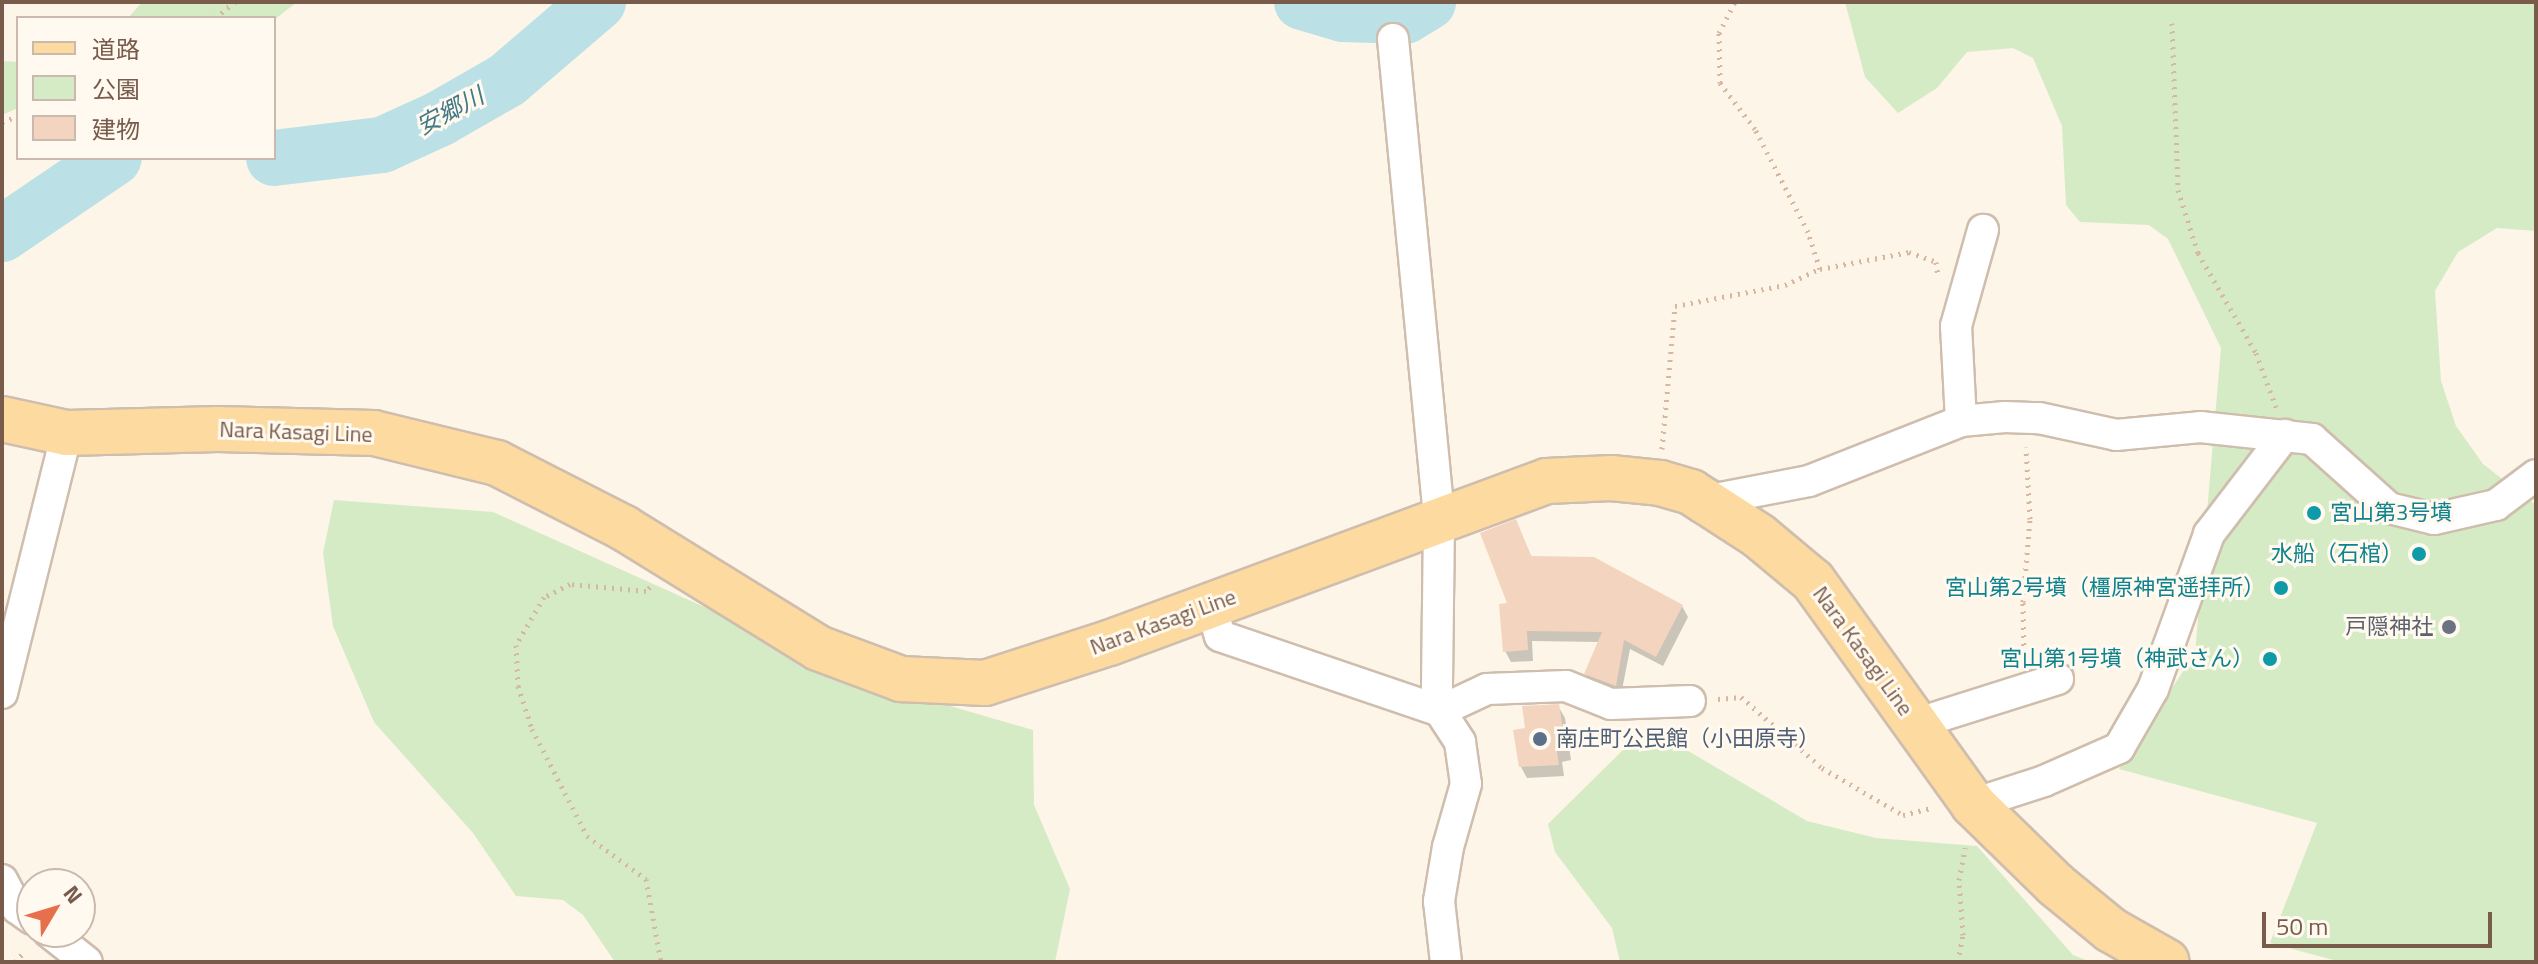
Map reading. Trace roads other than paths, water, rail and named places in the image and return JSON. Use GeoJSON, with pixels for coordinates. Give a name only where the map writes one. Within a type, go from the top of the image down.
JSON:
{"type":"FeatureCollection","features":[{"type":"Feature","properties":{"kind":"main road","name":"Nara Kasagi Line"},"geometry":{"type":"LineString","coordinates":[[2,419],[67,433],[218,429],[374,433],[497,463],[624,528],[818,648],[901,679],[985,683],[1109,643],[1547,481],[1611,478],[1660,483],[1691,492],[1759,536],[1813,581],[1973,804],[2067,894],[2111,930],[2167,962]]}},
{"type":"Feature","properties":{"kind":"street"},"geometry":{"type":"LineString","coordinates":[[1393,39],[1439,521],[1440,711],[1460,742],[1466,784],[1448,847],[1439,901],[1446,962]]}},
{"type":"Feature","properties":{"kind":"street"},"geometry":{"type":"LineString","coordinates":[[1961,421],[1956,326],[1983,230]]}},
{"type":"Feature","properties":{"kind":"street"},"geometry":{"type":"LineString","coordinates":[[1705,501],[1809,481],[1961,421],[2024,418],[2116,435],[2200,427],[2312,439],[2389,508],[2434,519],[2496,505],[2536,475]]}},
{"type":"Feature","properties":{"kind":"street"},"geometry":{"type":"LineString","coordinates":[[2,693],[67,433]]}},
{"type":"Feature","properties":{"kind":"street"},"geometry":{"type":"LineString","coordinates":[[1973,804],[2044,781],[2119,748],[2153,689],[2209,534],[2285,435]]}},
{"type":"Feature","properties":{"kind":"street"},"geometry":{"type":"LineString","coordinates":[[1211,605],[1220,636],[1440,711],[1487,689],[1566,686],[1611,704],[1690,701]]}},
{"type":"Feature","properties":{"kind":"street"},"geometry":{"type":"LineString","coordinates":[[1915,724],[2058,679]]}},
{"type":"Feature","properties":{"kind":"street"},"geometry":{"type":"LineString","coordinates":[[2,880],[16,906]]}},
{"type":"Feature","properties":{"kind":"street"},"geometry":{"type":"LineString","coordinates":[[69,948],[87,962]]}},
{"type":"Feature","properties":{"kind":"waterway","name":"安郷川"},"geometry":{"type":"LineString","coordinates":[[276,158],[382,145],[439,119],[507,80],[598,2]]}},
{"type":"Feature","properties":{"kind":"waterway","name":"安郷川"},"geometry":{"type":"LineString","coordinates":[[1302,2],[1343,14],[1405,16],[1428,2]]}},
{"type":"Feature","properties":{"kind":"waterway","name":"安郷川"},"geometry":{"type":"LineString","coordinates":[[2,234],[111,160]]}},
{"type":"Feature","properties":{"kind":"place","name":"宮山第3号墳"},"geometry":{"type":"Point","coordinates":[2314,513]}},
{"type":"Feature","properties":{"kind":"place","name":"水船（石棺）"},"geometry":{"type":"Point","coordinates":[2419,554]}},
{"type":"Feature","properties":{"kind":"place","name":"宮山第2号墳（橿原神宮遥拝所）"},"geometry":{"type":"Point","coordinates":[2281,588]}},
{"type":"Feature","properties":{"kind":"place","name":"戸隠神社"},"geometry":{"type":"Point","coordinates":[2449,627]}},
{"type":"Feature","properties":{"kind":"place","name":"宮山第1号墳（神武さん）"},"geometry":{"type":"Point","coordinates":[2270,659]}},
{"type":"Feature","properties":{"kind":"place","name":"南庄町公民館（小田原寺）"},"geometry":{"type":"Point","coordinates":[1540,739]}}]}
